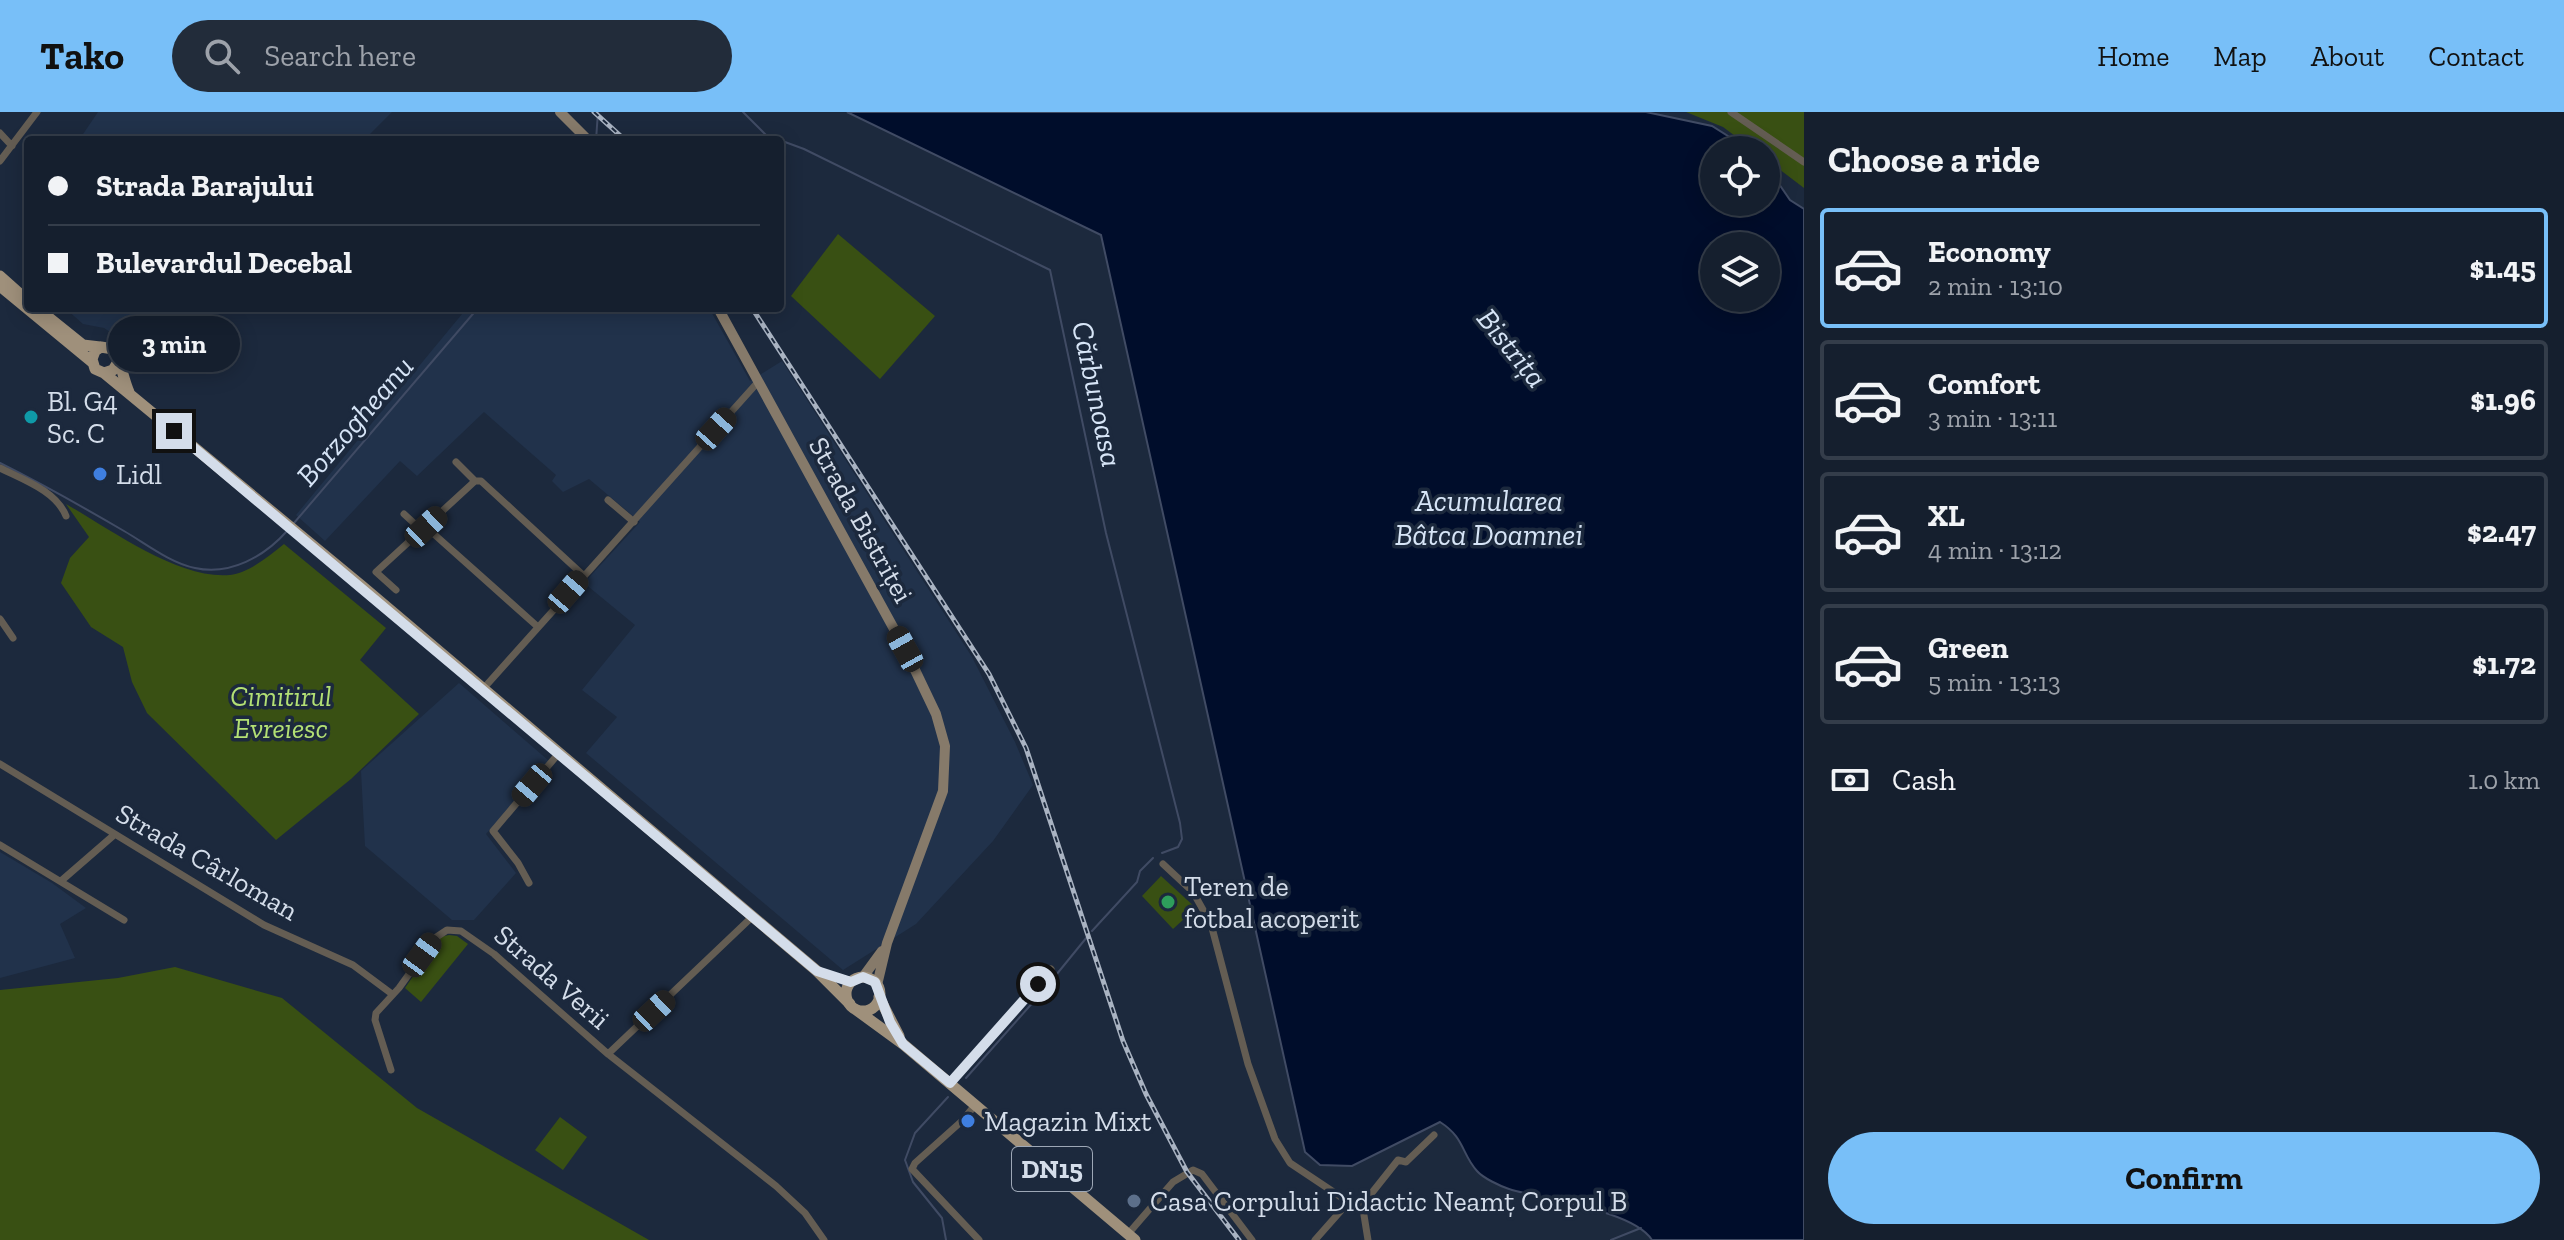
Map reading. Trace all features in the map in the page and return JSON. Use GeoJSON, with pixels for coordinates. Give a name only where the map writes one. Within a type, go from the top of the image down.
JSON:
{"type":"FeatureCollection","features":[{"type":"Feature","properties":{"kind":"main road"},"geometry":{"type":"LineString","coordinates":[[560,112],[584,136]]}},
{"type":"Feature","properties":{"kind":"main road"},"geometry":{"type":"LineString","coordinates":[[0,276],[24,297]]}},
{"type":"Feature","properties":{"kind":"main road","name":"DN15"},"geometry":{"type":"LineString","coordinates":[[0,286],[24,306]]}},
{"type":"Feature","properties":{"kind":"main road","name":"DN15"},"geometry":{"type":"LineString","coordinates":[[31,312],[92,362],[95,369],[130,393],[296,531],[817,971],[853,1006],[903,1044],[1132,1237]]}},
{"type":"Feature","properties":{"kind":"main road","name":"DN15"},"geometry":{"type":"LineString","coordinates":[[42,312],[83,345],[113,349],[130,393]]}},
{"type":"Feature","properties":{"kind":"main road","name":"Strada Bistriței"},"geometry":{"type":"LineString","coordinates":[[720,312],[905,649],[943,734],[946,775],[943,791],[887,943],[878,991]]}},
{"type":"Feature","properties":{"kind":"main road"},"geometry":{"type":"LineString","coordinates":[[92,362],[94,354],[101,347]]}},
{"type":"Feature","properties":{"kind":"main road"},"geometry":{"type":"LineString","coordinates":[[104,373],[113,370],[118,362]]}},
{"type":"Feature","properties":{"kind":"main road","name":"Strada Bistriței"},"geometry":{"type":"LineString","coordinates":[[857,979],[874,964],[887,943]]}},
{"type":"Feature","properties":{"kind":"main road","name":"DN15"},"geometry":{"type":"LineString","coordinates":[[817,971],[871,979],[903,1044]]}},
{"type":"Feature","properties":{"kind":"main road"},"geometry":{"type":"LineString","coordinates":[[857,979],[846,990],[853,1006],[870,1009],[878,991]]}},
{"type":"Feature","properties":{"kind":"street"},"geometry":{"type":"LineString","coordinates":[[0,161],[37,112]]}},
{"type":"Feature","properties":{"kind":"street"},"geometry":{"type":"LineString","coordinates":[[1731,112],[1804,162]]}},
{"type":"Feature","properties":{"kind":"street"},"geometry":{"type":"LineString","coordinates":[[0,133],[12,146]]}},
{"type":"Feature","properties":{"kind":"street"},"geometry":{"type":"LineString","coordinates":[[483,689],[758,382]]}},
{"type":"Feature","properties":{"kind":"street"},"geometry":{"type":"LineString","coordinates":[[456,462],[475,481]]}},
{"type":"Feature","properties":{"kind":"street"},"geometry":{"type":"LineString","coordinates":[[0,468],[50,494],[61,503],[66,516]]}},
{"type":"Feature","properties":{"kind":"street"},"geometry":{"type":"LineString","coordinates":[[396,590],[376,572],[475,481],[481,481],[583,575]]}},
{"type":"Feature","properties":{"kind":"street"},"geometry":{"type":"LineString","coordinates":[[608,500],[634,522]]}},
{"type":"Feature","properties":{"kind":"street"},"geometry":{"type":"LineString","coordinates":[[404,514],[416,525],[426,527],[538,627]]}},
{"type":"Feature","properties":{"kind":"street"},"geometry":{"type":"LineString","coordinates":[[0,619],[13,638]]}},
{"type":"Feature","properties":{"kind":"street"},"geometry":{"type":"LineString","coordinates":[[529,883],[493,831],[559,753]]}},
{"type":"Feature","properties":{"kind":"street","name":"Strada Cârloman"},"geometry":{"type":"LineString","coordinates":[[0,764],[264,925],[353,965],[392,994]]}},
{"type":"Feature","properties":{"kind":"street"},"geometry":{"type":"LineString","coordinates":[[61,881],[114,835]]}},
{"type":"Feature","properties":{"kind":"street"},"geometry":{"type":"LineString","coordinates":[[0,845],[124,920]]}},
{"type":"Feature","properties":{"kind":"street"},"geometry":{"type":"LineString","coordinates":[[1163,864],[1193,892],[1211,924],[1244,1050],[1275,1139],[1290,1163],[1335,1191],[1346,1205]]}},
{"type":"Feature","properties":{"kind":"street"},"geometry":{"type":"LineString","coordinates":[[608,1054],[752,917]]}},
{"type":"Feature","properties":{"kind":"street","name":"Strada Verii"},"geometry":{"type":"LineString","coordinates":[[391,1070],[375,1020],[376,1013],[435,938],[454,929],[472,937],[494,954],[608,1054],[776,1186],[805,1213],[824,1240]]}},
{"type":"Feature","properties":{"kind":"street"},"geometry":{"type":"LineString","coordinates":[[950,1083],[1051,969]]}},
{"type":"Feature","properties":{"kind":"street"},"geometry":{"type":"LineString","coordinates":[[975,1105],[912,1169],[979,1240]]}},
{"type":"Feature","properties":{"kind":"street"},"geometry":{"type":"LineString","coordinates":[[1368,1240],[1363,1204],[1398,1160],[1406,1162],[1434,1135]]}},
{"type":"Feature","properties":{"kind":"street"},"geometry":{"type":"LineString","coordinates":[[1132,1237],[1173,1182],[1193,1170],[1202,1174],[1252,1240]]}},
{"type":"Feature","properties":{"kind":"street"},"geometry":{"type":"LineString","coordinates":[[1346,1205],[1363,1209]]}},
{"type":"Feature","properties":{"kind":"street"},"geometry":{"type":"LineString","coordinates":[[1315,1240],[1346,1205]]}},
{"type":"Feature","properties":{"kind":"shaded area"},"geometry":{"type":"Polygon","coordinates":[[[98,112],[392,112],[368,136],[82,136],[98,112]]]}},
{"type":"Feature","properties":{"kind":"shaded area"},"geometry":{"type":"Polygon","coordinates":[[[70,312],[189,312],[162,339],[137,346],[129,345],[104,328],[83,324],[70,312]]]}},
{"type":"Feature","properties":{"kind":"shaded area"},"geometry":{"type":"Polygon","coordinates":[[[464,312],[711,312],[750,381],[782,361],[972,657],[1033,785],[993,841],[916,924],[843,970],[586,753],[617,717],[582,690],[635,625],[584,583],[640,522],[589,479],[563,492],[552,481],[556,475],[484,412],[417,476],[400,461],[325,541],[296,515],[464,312]]]}},
{"type":"Feature","properties":{"kind":"shaded area"},"geometry":{"type":"Polygon","coordinates":[[[459,683],[549,761],[486,834],[516,873],[474,920],[452,920],[365,846],[361,771],[459,683]]]}},
{"type":"Feature","properties":{"kind":"shaded area"},"geometry":{"type":"Polygon","coordinates":[[[0,852],[86,908],[60,924],[75,958],[0,978],[0,852]]]}},
{"type":"Feature","properties":{"kind":"green space"},"geometry":{"type":"Polygon","coordinates":[[[1686,112],[1804,112],[1804,188],[1780,170],[1780,136],[1735,136],[1723,127],[1686,112]]]}},
{"type":"Feature","properties":{"kind":"green space"},"geometry":{"type":"Polygon","coordinates":[[[838,234],[935,316],[880,379],[791,296],[838,234]]]}},
{"type":"Feature","properties":{"kind":"green space","name":"Cimitirul Evreiesc"},"geometry":{"type":"Polygon","coordinates":[[[66,504],[145,551],[189,570],[210,574],[230,575],[244,571],[284,544],[386,628],[360,660],[419,714],[351,779],[276,840],[147,713],[132,682],[123,647],[91,627],[61,583],[70,558],[89,537],[66,504]]]}},
{"type":"Feature","properties":{"kind":"green space","name":"Teren de fotbal acoperit"},"geometry":{"type":"Polygon","coordinates":[[[1161,876],[1196,908],[1173,929],[1142,896],[1161,876]]]}},
{"type":"Feature","properties":{"kind":"green space"},"geometry":{"type":"Polygon","coordinates":[[[457,936],[468,944],[421,1002],[405,988],[440,937],[457,936]]]}},
{"type":"Feature","properties":{"kind":"green space"},"geometry":{"type":"Polygon","coordinates":[[[175,967],[282,998],[417,1108],[649,1240],[0,1240],[0,990],[118,978],[175,967]]]}},
{"type":"Feature","properties":{"kind":"green space"},"geometry":{"type":"Polygon","coordinates":[[[560,1117],[587,1137],[563,1170],[535,1150],[560,1117]]]}},
{"type":"Feature","properties":{"kind":"water","name":"Acumularea Bâtca Doamnei"},"geometry":{"type":"Polygon","coordinates":[[[847,112],[1646,112],[1712,126],[1728,136],[1700,136],[1700,216],[1780,216],[1780,185],[1790,200],[1804,209],[1804,1240],[1652,1240],[1627,1221],[1608,1214],[1492,1182],[1477,1171],[1454,1134],[1440,1122],[1352,1166],[1320,1165],[1305,1152],[1101,235],[847,112]]]}},
{"type":"Feature","properties":{"kind":"waterway","name":"Borzogheanu"},"geometry":{"type":"LineString","coordinates":[[596,136],[598,112]]}},
{"type":"Feature","properties":{"kind":"waterway","name":"Cărbunoasa"},"geometry":{"type":"LineString","coordinates":[[743,112],[769,136]]}},
{"type":"Feature","properties":{"kind":"waterway","name":"Cărbunoasa"},"geometry":{"type":"LineString","coordinates":[[784,142],[1050,270],[1106,533],[1180,823],[1182,839],[1178,847],[1162,853]]}},
{"type":"Feature","properties":{"kind":"waterway","name":"Borzogheanu"},"geometry":{"type":"LineString","coordinates":[[294,523],[475,312]]}},
{"type":"Feature","properties":{"kind":"waterway","name":"Borzogheanu"},"geometry":{"type":"LineString","coordinates":[[0,463],[78,504],[167,557],[195,568],[221,569],[246,562],[287,531]]}},
{"type":"Feature","properties":{"kind":"waterway","name":"Cărbunoasa"},"geometry":{"type":"LineString","coordinates":[[1092,931],[1137,882],[1140,871],[1153,858]]}},
{"type":"Feature","properties":{"kind":"waterway","name":"Cărbunoasa"},"geometry":{"type":"LineString","coordinates":[[966,1078],[1087,937]]}},
{"type":"Feature","properties":{"kind":"waterway"},"geometry":{"type":"LineString","coordinates":[[946,1240],[942,1218],[913,1182],[905,1160],[915,1133],[948,1097]]}},
{"type":"Feature","properties":{"kind":"waterway"},"geometry":{"type":"LineString","coordinates":[[1611,1240],[1641,1228]]}},
{"type":"Feature","properties":{"kind":"railway"},"geometry":{"type":"LineString","coordinates":[[594,112],[621,136]]}},
{"type":"Feature","properties":{"kind":"railway"},"geometry":{"type":"LineString","coordinates":[[755,312],[989,674],[1026,748],[1123,1041],[1146,1094],[1187,1172],[1239,1240]]}},
{"type":"Feature","properties":{"kind":"place","name":"Bl. G4 Sc. C"},"geometry":{"type":"Point","coordinates":[31,417]}},
{"type":"Feature","properties":{"kind":"place","name":"Lidl"},"geometry":{"type":"Point","coordinates":[100,474]}},
{"type":"Feature","properties":{"kind":"place","name":"Teren de fotbal acoperit"},"geometry":{"type":"Point","coordinates":[1168,902]}},
{"type":"Feature","properties":{"kind":"place","name":"Magazin Mixt"},"geometry":{"type":"Point","coordinates":[968,1121]}},
{"type":"Feature","properties":{"kind":"place","name":"Casa Corpului Didactic Neamţ Corpul B"},"geometry":{"type":"Point","coordinates":[1134,1201]}},
{"type":"Feature","properties":{"kind":"route"},"geometry":{"type":"LineString","coordinates":[[174,431],[817,971],[851,982],[863,977],[875,982],[890,1022],[903,1044],[950,1083],[1038,984]]}},
{"type":"Feature","properties":{"kind":"water label","name":"Bistrița"},"geometry":{"type":"Point","coordinates":[1512,348]}}]}
